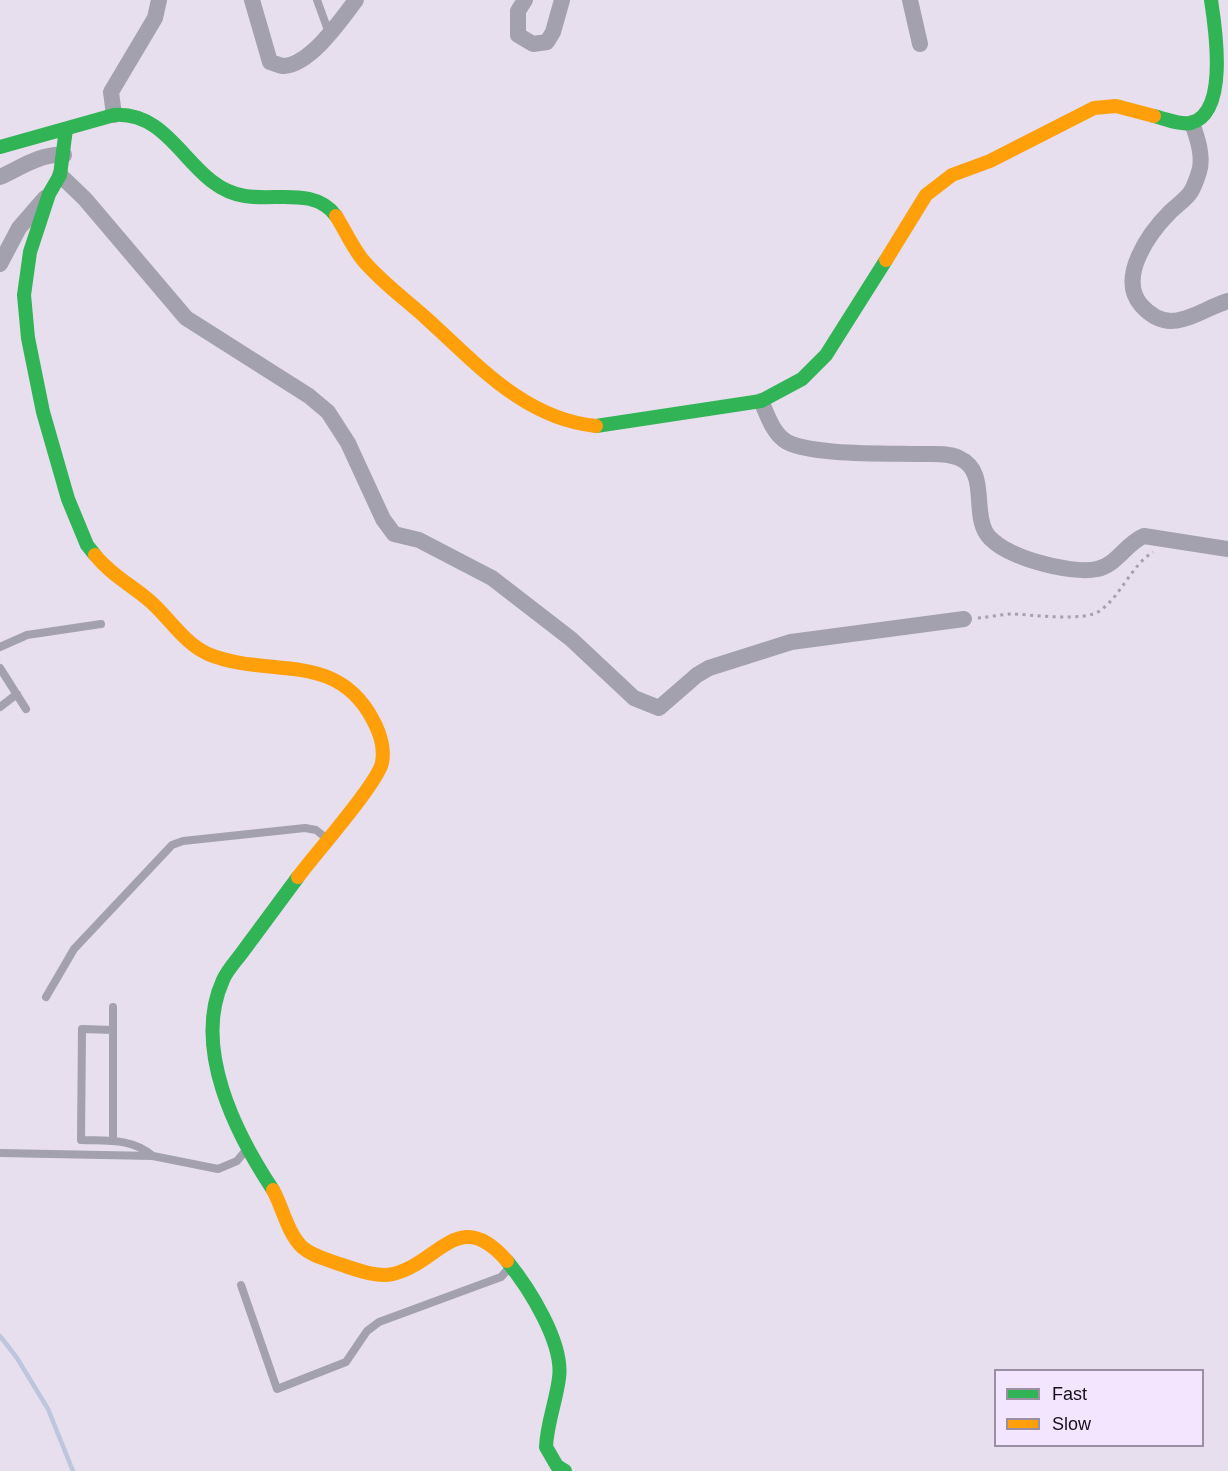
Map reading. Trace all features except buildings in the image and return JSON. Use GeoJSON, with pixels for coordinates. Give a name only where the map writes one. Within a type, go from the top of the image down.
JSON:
{"type":"FeatureCollection","features":[{"type":"Feature","properties":{"kind":"street"},"geometry":{"type":"LineString","coordinates":[[114,115],[111,92],[155,18],[159,0]]}},
{"type":"Feature","properties":{"kind":"street"},"geometry":{"type":"LineString","coordinates":[[252,0],[270,62],[283,66],[298,61],[329,33],[356,0]]}},
{"type":"Feature","properties":{"kind":"street"},"geometry":{"type":"LineString","coordinates":[[525,0],[518,11],[518,35],[533,44],[547,42],[553,32],[562,0]]}},
{"type":"Feature","properties":{"kind":"street"},"geometry":{"type":"LineString","coordinates":[[910,0],[920,44]]}},
{"type":"Feature","properties":{"kind":"street"},"geometry":{"type":"LineString","coordinates":[[0,147],[114,115],[132,114],[149,123],[203,175],[223,190],[240,198],[301,199],[329,207],[356,252],[374,273],[478,368],[540,410],[562,421],[580,426],[595,426],[761,401],[802,380],[826,355],[926,195],[952,175],[990,160],[1094,108],[1116,106],[1179,123],[1192,123],[1214,107],[1220,94],[1222,76],[1211,0]]}},
{"type":"Feature","properties":{"kind":"street"},"geometry":{"type":"LineString","coordinates":[[1192,123],[1199,141],[1200,170],[1190,193],[1149,236],[1136,263],[1136,299],[1148,313],[1162,320],[1179,322],[1228,301]]}},
{"type":"Feature","properties":{"kind":"street"},"geometry":{"type":"LineString","coordinates":[[0,242],[19,228],[49,194],[60,175],[66,129]]}},
{"type":"Feature","properties":{"kind":"street"},"geometry":{"type":"LineString","coordinates":[[0,177],[34,160],[56,154],[64,155]]}},
{"type":"Feature","properties":{"kind":"street"},"geometry":{"type":"LineString","coordinates":[[60,175],[85,199],[186,318],[309,396],[328,412],[348,443],[382,519],[394,534],[419,540],[492,578],[571,639],[640,702],[659,708],[697,675],[709,668],[792,642],[964,619]]}},
{"type":"Feature","properties":{"kind":"street"},"geometry":{"type":"LineString","coordinates":[[49,194],[25,274],[24,294],[28,338],[43,412],[68,499],[82,535],[103,565],[152,603],[175,629],[206,653],[225,660],[278,664],[340,681],[364,704],[382,736],[382,764],[366,791],[327,838],[223,979],[218,991],[214,1018],[217,1072],[226,1103],[247,1150],[279,1203],[291,1234],[306,1252],[376,1274],[392,1274],[406,1268],[452,1238],[478,1237],[491,1244],[511,1266],[543,1316],[557,1351],[559,1374],[546,1447],[557,1466],[565,1471]]}},
{"type":"Feature","properties":{"kind":"street"},"geometry":{"type":"LineString","coordinates":[[0,264],[19,228]]}},
{"type":"Feature","properties":{"kind":"street"},"geometry":{"type":"LineString","coordinates":[[761,401],[774,429],[783,439],[794,445],[827,450],[947,455],[967,463],[976,478],[983,529],[995,544],[1023,557],[1056,566],[1098,569],[1107,565],[1136,539],[1144,536],[1228,549]]}},
{"type":"Feature","properties":{"kind":"lane"},"geometry":{"type":"LineString","coordinates":[[317,0],[329,33]]}},
{"type":"Feature","properties":{"kind":"lane"},"geometry":{"type":"LineString","coordinates":[[0,657],[0,649],[27,635],[101,624]]}},
{"type":"Feature","properties":{"kind":"lane"},"geometry":{"type":"LineString","coordinates":[[0,668],[26,709]]}},
{"type":"Feature","properties":{"kind":"lane"},"geometry":{"type":"LineString","coordinates":[[0,706],[17,694]]}},
{"type":"Feature","properties":{"kind":"lane"},"geometry":{"type":"LineString","coordinates":[[46,997],[74,949],[172,845],[183,841],[305,828],[316,830],[327,838]]}},
{"type":"Feature","properties":{"kind":"lane"},"geometry":{"type":"LineString","coordinates":[[113,1007],[113,1141]]}},
{"type":"Feature","properties":{"kind":"lane"},"geometry":{"type":"LineString","coordinates":[[113,1030],[82,1029],[81,1140],[140,1145],[153,1156]]}},
{"type":"Feature","properties":{"kind":"lane"},"geometry":{"type":"LineString","coordinates":[[0,1153],[153,1156],[218,1169],[237,1161],[247,1150]]}},
{"type":"Feature","properties":{"kind":"lane"},"geometry":{"type":"LineString","coordinates":[[241,1285],[277,1389],[346,1362],[367,1331],[379,1322],[501,1277],[511,1266]]}},
{"type":"Feature","properties":{"kind":"path"},"geometry":{"type":"LineString","coordinates":[[964,619],[1008,614],[1084,615],[1099,612],[1127,583],[1137,566],[1155,551]]}},
{"type":"Feature","properties":{"kind":"waterway"},"geometry":{"type":"LineString","coordinates":[[0,1336],[17,1358],[48,1409],[73,1471]]}},
{"type":"Feature","properties":{"kind":"traffic: fast"},"geometry":{"type":"LineString","coordinates":[[1154,116],[1191,123],[1203,116],[1210,104],[1217,70],[1211,0]]}},
{"type":"Feature","properties":{"kind":"traffic: fast"},"geometry":{"type":"LineString","coordinates":[[0,147],[114,115],[135,117],[152,125],[167,137],[209,179],[226,190],[245,196],[306,198],[317,201],[336,216]]}},
{"type":"Feature","properties":{"kind":"traffic: fast"},"geometry":{"type":"LineString","coordinates":[[66,129],[60,175],[49,194],[30,252],[24,295],[28,338],[43,412],[68,499],[87,545],[95,555]]}},
{"type":"Feature","properties":{"kind":"traffic: fast"},"geometry":{"type":"LineString","coordinates":[[596,426],[761,401],[802,379],[826,355],[886,260]]}},
{"type":"Feature","properties":{"kind":"traffic: fast"},"geometry":{"type":"LineString","coordinates":[[273,1190],[245,1143],[222,1090],[215,1062],[213,1034],[215,1006],[225,976],[298,877]]}},
{"type":"Feature","properties":{"kind":"traffic: fast"},"geometry":{"type":"LineString","coordinates":[[507,1261],[543,1316],[556,1349],[559,1378],[546,1447],[557,1466],[565,1471]]}},
{"type":"Feature","properties":{"kind":"traffic: slow"},"geometry":{"type":"LineString","coordinates":[[886,260],[926,195],[952,175],[990,161],[1094,108],[1116,106],[1154,116]]}},
{"type":"Feature","properties":{"kind":"traffic: slow"},"geometry":{"type":"LineString","coordinates":[[336,216],[358,254],[369,267],[483,370],[524,401],[546,412],[570,421],[596,426]]}},
{"type":"Feature","properties":{"kind":"traffic: slow"},"geometry":{"type":"LineString","coordinates":[[95,555],[151,602],[184,637],[199,649],[231,661],[299,670],[340,683],[358,698],[373,720],[380,735],[383,751],[378,773],[358,802],[298,877]]}},
{"type":"Feature","properties":{"kind":"traffic: slow"},"geometry":{"type":"LineString","coordinates":[[273,1190],[289,1227],[302,1247],[319,1257],[359,1270],[380,1275],[393,1274],[409,1268],[449,1242],[462,1238],[475,1238],[490,1245],[507,1261]]}}]}
